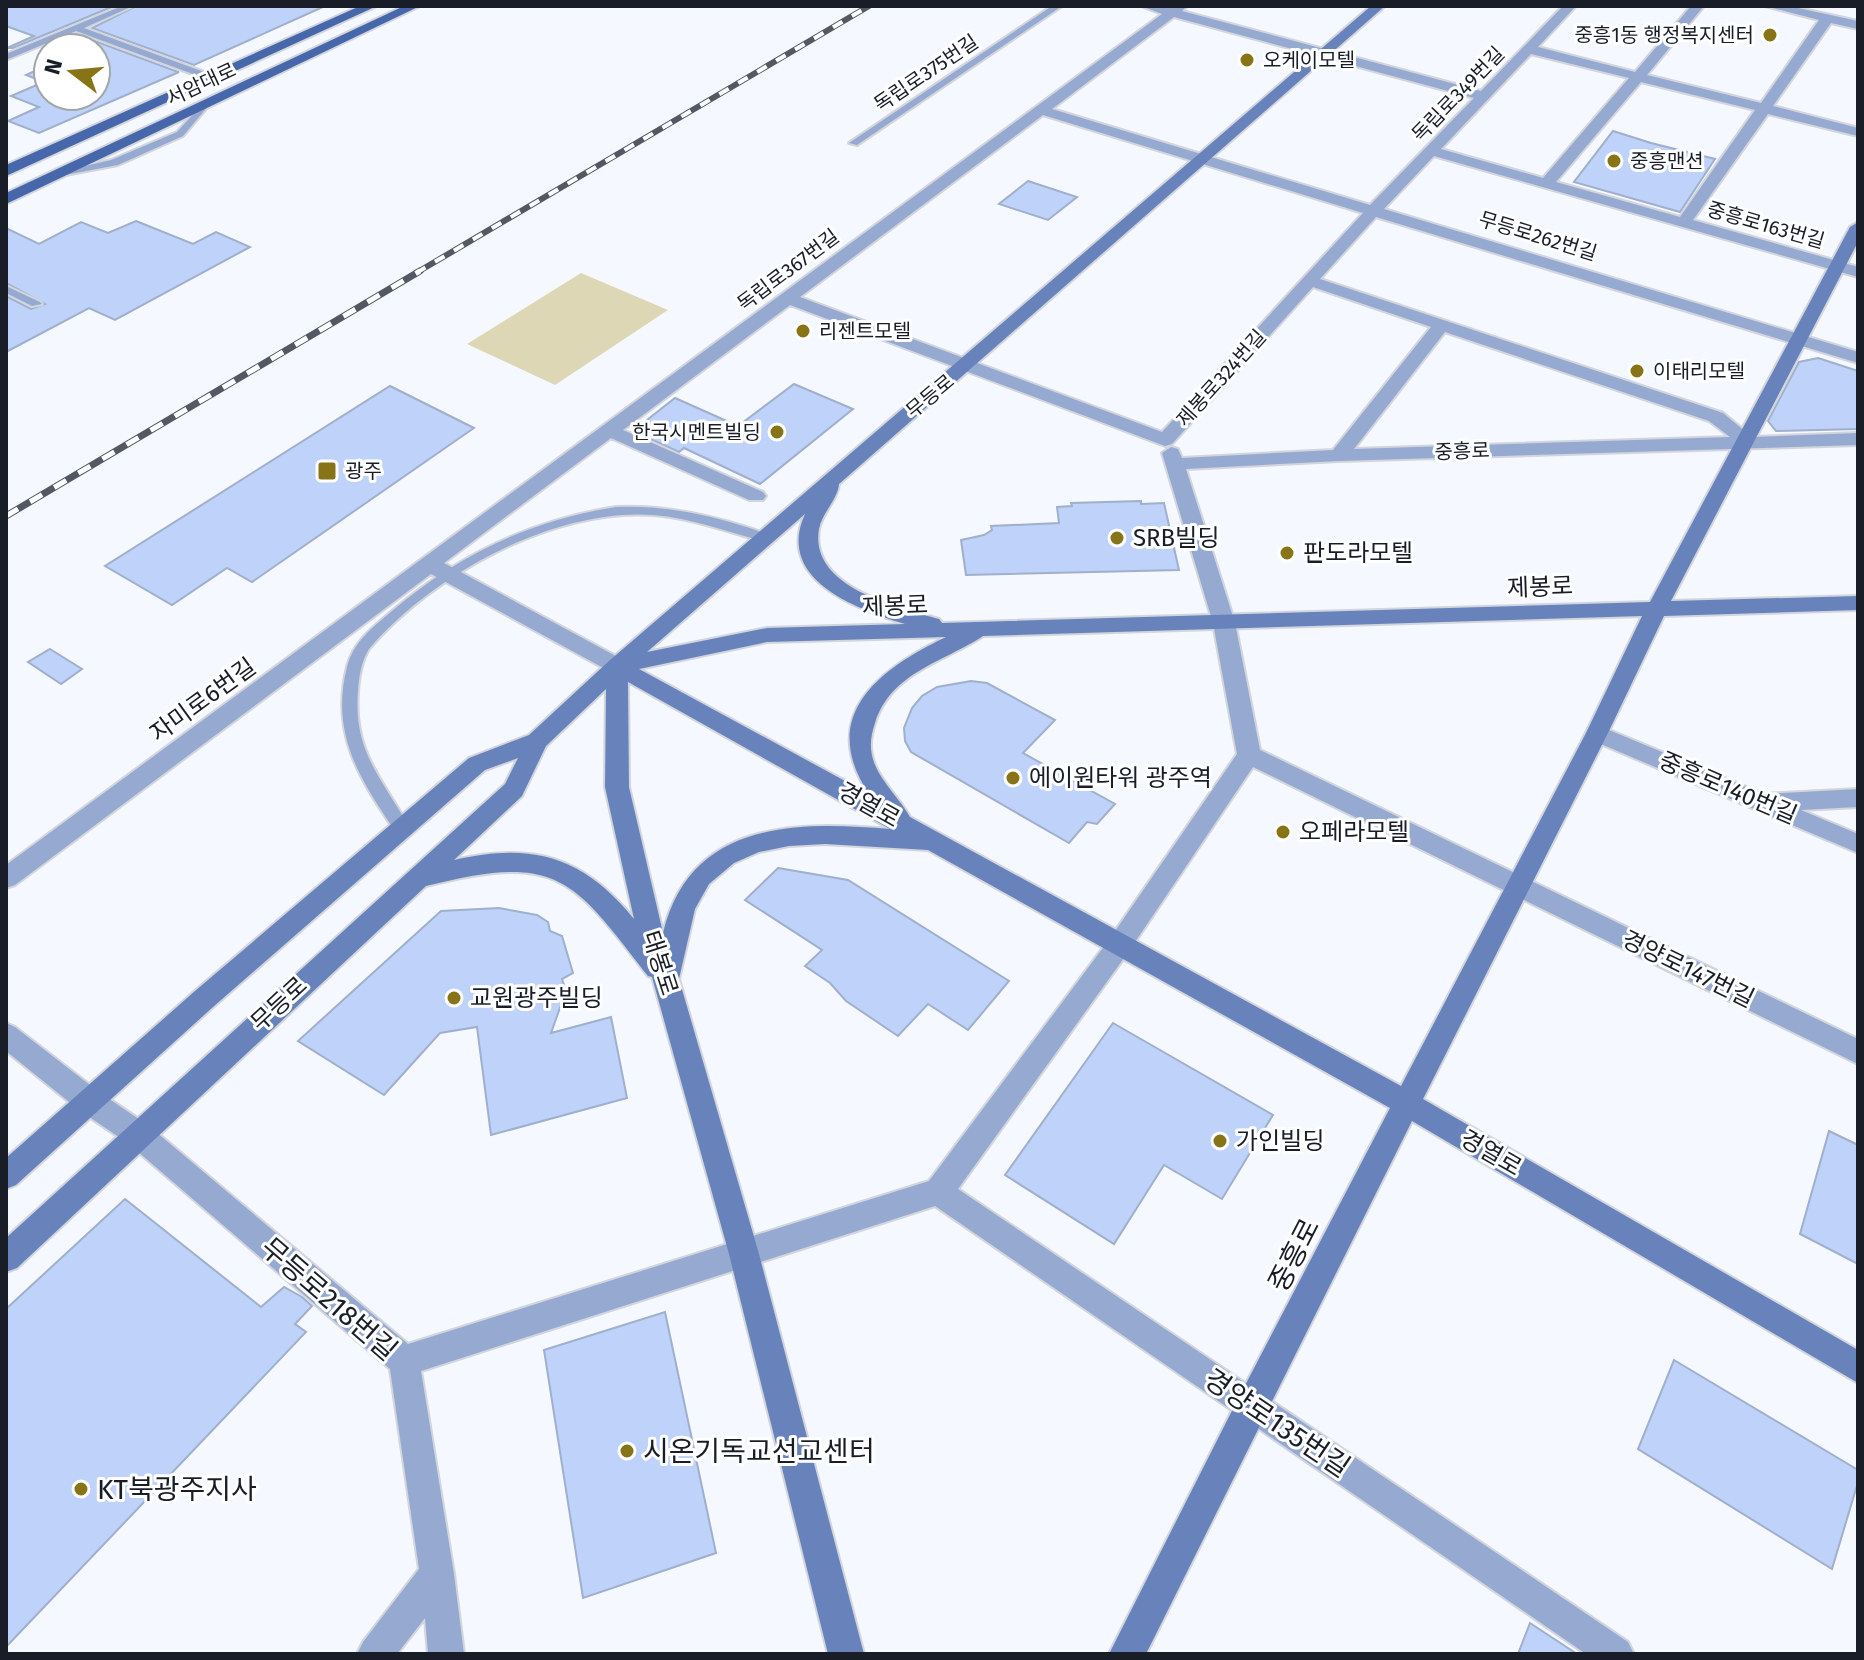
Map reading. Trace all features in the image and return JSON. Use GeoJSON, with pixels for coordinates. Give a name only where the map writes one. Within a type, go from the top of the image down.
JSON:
{"type":"FeatureCollection","features":[{"type":"Feature","properties":{"kind":"main road","name":"서암대로"},"geometry":{"type":"LineString","coordinates":[[8,169],[371,6]]}},
{"type":"Feature","properties":{"kind":"main road","name":"서암대로"},"geometry":{"type":"LineString","coordinates":[[6,199],[414,6]]}},
{"type":"Feature","properties":{"kind":"street"},"geometry":{"type":"LineString","coordinates":[[1147,6],[1176,9],[1326,54],[1484,96]]}},
{"type":"Feature","properties":{"kind":"street","name":"무등로"},"geometry":{"type":"LineString","coordinates":[[6,1258],[412,880],[514,790],[537,741],[617,666],[1379,6]]}},
{"type":"Feature","properties":{"kind":"street","name":"독립로349번길"},"geometry":{"type":"LineString","coordinates":[[1375,209],[1570,6]]}},
{"type":"Feature","properties":{"kind":"street"},"geometry":{"type":"LineString","coordinates":[[1546,184],[1698,6]]}},
{"type":"Feature","properties":{"kind":"street"},"geometry":{"type":"LineString","coordinates":[[1771,6],[1858,25]]}},
{"type":"Feature","properties":{"kind":"street","name":"독립로367번길"},"geometry":{"type":"LineString","coordinates":[[440,569],[608,430],[1176,9]]}},
{"type":"Feature","properties":{"kind":"street","name":"중흥로163번길"},"geometry":{"type":"LineString","coordinates":[[1684,222],[1827,19]]}},
{"type":"Feature","properties":{"kind":"street"},"geometry":{"type":"LineString","coordinates":[[1528,49],[1858,132]]}},
{"type":"Feature","properties":{"kind":"street","name":"무등로262번길"},"geometry":{"type":"LineString","coordinates":[[1040,110],[1375,209],[1858,358]]}},
{"type":"Feature","properties":{"kind":"street","name":"중흥로163번길"},"geometry":{"type":"LineString","coordinates":[[1431,151],[1848,269]]}},
{"type":"Feature","properties":{"kind":"street","name":"제봉로324번길"},"geometry":{"type":"LineString","coordinates":[[1224,623],[1177,464],[1165,440],[1375,209]]}},
{"type":"Feature","properties":{"kind":"street","name":"중흥로"},"geometry":{"type":"LineString","coordinates":[[1127,1654],[1597,733],[1656,610],[1747,442],[1797,339],[1848,269],[1858,227]]}},
{"type":"Feature","properties":{"kind":"street"},"geometry":{"type":"LineString","coordinates":[[1310,281],[1716,417],[1747,442]]}},
{"type":"Feature","properties":{"kind":"street"},"geometry":{"type":"LineString","coordinates":[[787,298],[1165,440]]}},
{"type":"Feature","properties":{"kind":"street"},"geometry":{"type":"LineString","coordinates":[[1339,455],[1442,325]]}},
{"type":"Feature","properties":{"kind":"street"},"geometry":{"type":"LineString","coordinates":[[608,430],[756,496]]}},
{"type":"Feature","properties":{"kind":"street","name":"중흥로"},"geometry":{"type":"LineString","coordinates":[[1177,464],[1339,455],[1858,439]]}},
{"type":"Feature","properties":{"kind":"street"},"geometry":{"type":"LineString","coordinates":[[837,475],[809,529],[808,548],[815,565],[855,599],[954,630]]}},
{"type":"Feature","properties":{"kind":"street"},"geometry":{"type":"LineString","coordinates":[[440,569],[617,666]]}},
{"type":"Feature","properties":{"kind":"street","name":"자미로6번길"},"geometry":{"type":"LineString","coordinates":[[6,878],[440,569]]}},
{"type":"Feature","properties":{"kind":"street","name":"제봉로"},"geometry":{"type":"LineString","coordinates":[[617,666],[767,635],[1858,603]]}},
{"type":"Feature","properties":{"kind":"street"},"geometry":{"type":"LineString","coordinates":[[404,1361],[938,1192],[1120,944],[1249,755],[1224,623]]}},
{"type":"Feature","properties":{"kind":"street"},"geometry":{"type":"LineString","coordinates":[[901,822],[872,779],[858,747],[865,715],[876,693],[904,668],[980,629]]}},
{"type":"Feature","properties":{"kind":"street","name":"경열로"},"geometry":{"type":"LineString","coordinates":[[617,666],[1406,1103],[1858,1367]]}},
{"type":"Feature","properties":{"kind":"street","name":"태봉로"},"geometry":{"type":"LineString","coordinates":[[617,666],[617,787],[647,922],[744,1254],[846,1654]]}},
{"type":"Feature","properties":{"kind":"street","name":"중흥로140번길"},"geometry":{"type":"LineString","coordinates":[[1597,733],[1858,844]]}},
{"type":"Feature","properties":{"kind":"street","name":"무등로"},"geometry":{"type":"LineString","coordinates":[[6,1176],[401,827],[477,764],[537,741]]}},
{"type":"Feature","properties":{"kind":"street"},"geometry":{"type":"LineString","coordinates":[[1249,755],[1518,886]]}},
{"type":"Feature","properties":{"kind":"street"},"geometry":{"type":"LineString","coordinates":[[1760,802],[1858,798]]}},
{"type":"Feature","properties":{"kind":"street"},"geometry":{"type":"LineString","coordinates":[[666,979],[683,907],[697,881],[713,865],[738,851],[766,841],[818,834],[937,842]]}},
{"type":"Feature","properties":{"kind":"street"},"geometry":{"type":"LineString","coordinates":[[412,880],[480,863],[514,860],[558,869],[593,890],[666,979]]}},
{"type":"Feature","properties":{"kind":"street","name":"경양로147번길"},"geometry":{"type":"LineString","coordinates":[[1518,886],[1858,1052]]}},
{"type":"Feature","properties":{"kind":"street","name":"무등로218번길"},"geometry":{"type":"LineString","coordinates":[[6,1035],[89,1101],[139,1135],[404,1361],[437,1574],[446,1654]]}},
{"type":"Feature","properties":{"kind":"street","name":"경양로135번길"},"geometry":{"type":"LineString","coordinates":[[938,1192],[1616,1654]]}},
{"type":"Feature","properties":{"kind":"street"},"geometry":{"type":"LineString","coordinates":[[375,1654],[437,1574]]}},
{"type":"Feature","properties":{"kind":"lane"},"geometry":{"type":"LineString","coordinates":[[6,57],[129,6]]}},
{"type":"Feature","properties":{"kind":"lane","name":"독립로375번길"},"geometry":{"type":"LineString","coordinates":[[854,143],[1058,6]]}},
{"type":"Feature","properties":{"kind":"lane","name":"서암대로"},"geometry":{"type":"LineString","coordinates":[[76,28],[212,78]]}},
{"type":"Feature","properties":{"kind":"lane"},"geometry":{"type":"LineString","coordinates":[[6,289],[36,304]]}},
{"type":"Feature","properties":{"kind":"lane"},"geometry":{"type":"LineString","coordinates":[[401,827],[358,758],[351,722],[352,681],[358,655],[440,569],[547,527],[616,511],[674,513],[721,523],[765,538]]}},
{"type":"Feature","properties":{"kind":"shaded area"},"geometry":{"type":"Polygon","coordinates":[[[581,273],[668,310],[555,385],[467,344],[581,273]]]}},
{"type":"Feature","properties":{"kind":"building"},"geometry":{"type":"Polygon","coordinates":[[[6,6],[114,6],[51,32],[32,32],[32,35],[6,26],[6,6]]]}},
{"type":"Feature","properties":{"kind":"building"},"geometry":{"type":"Polygon","coordinates":[[[136,6],[325,6],[194,65],[112,35],[112,32],[92,28],[136,6]]]}},
{"type":"Feature","properties":{"kind":"building"},"geometry":{"type":"Polygon","coordinates":[[[32,37],[32,40],[7,48],[32,37]]]}},
{"type":"Feature","properties":{"kind":"building"},"geometry":{"type":"Polygon","coordinates":[[[112,47],[179,72],[112,101],[112,47]]]}},
{"type":"Feature","properties":{"kind":"building"},"geometry":{"type":"Polygon","coordinates":[[[32,87],[32,104],[11,96],[32,87]]]}},
{"type":"Feature","properties":{"kind":"building"},"geometry":{"type":"Polygon","coordinates":[[[32,110],[87,112],[39,133],[8,121],[32,110]]]}},
{"type":"Feature","properties":{"kind":"building"},"geometry":{"type":"Polygon","coordinates":[[[1613,131],[1715,159],[1680,212],[1574,182],[1613,131]]]}},
{"type":"Feature","properties":{"kind":"building"},"geometry":{"type":"Polygon","coordinates":[[[1028,181],[1077,197],[1048,220],[999,204],[1028,181]]]}},
{"type":"Feature","properties":{"kind":"building"},"geometry":{"type":"Polygon","coordinates":[[[136,221],[193,244],[216,232],[250,247],[115,320],[89,308],[6,352],[6,296],[31,309],[45,304],[6,283],[6,228],[39,244],[81,222],[108,233],[136,221]]]}},
{"type":"Feature","properties":{"kind":"building"},"geometry":{"type":"Polygon","coordinates":[[[1818,358],[1858,371],[1858,429],[1776,431],[1768,421],[1799,362],[1818,358]]]}},
{"type":"Feature","properties":{"kind":"building","name":"한국시멘트빌딩"},"geometry":{"type":"Polygon","coordinates":[[[794,384],[853,409],[760,484],[684,448],[679,452],[633,431],[675,398],[738,426],[794,384]]]}},
{"type":"Feature","properties":{"kind":"building"},"geometry":{"type":"Polygon","coordinates":[[[390,386],[474,428],[252,582],[227,568],[172,605],[105,566],[390,386]]]}},
{"type":"Feature","properties":{"kind":"building","name":"SRB빌딩"},"geometry":{"type":"Polygon","coordinates":[[[1141,501],[1141,504],[1164,503],[1179,570],[966,575],[961,540],[984,535],[992,530],[991,526],[1059,523],[1057,507],[1072,506],[1071,503],[1141,501]]]}},
{"type":"Feature","properties":{"kind":"building"},"geometry":{"type":"Polygon","coordinates":[[[50,649],[82,669],[61,684],[28,662],[50,649]]]}},
{"type":"Feature","properties":{"kind":"building","name":"에이원타워 광주역"},"geometry":{"type":"Polygon","coordinates":[[[971,681],[987,683],[1055,720],[1023,753],[1115,804],[1097,824],[1087,822],[1069,843],[911,752],[905,741],[904,728],[912,708],[922,696],[937,687],[971,681]]]}},
{"type":"Feature","properties":{"kind":"building"},"geometry":{"type":"Polygon","coordinates":[[[778,868],[848,880],[1009,981],[968,1030],[928,1004],[898,1036],[846,1001],[830,983],[805,966],[822,950],[745,900],[778,868]]]}},
{"type":"Feature","properties":{"kind":"building","name":"교원광주빌딩"},"geometry":{"type":"Polygon","coordinates":[[[499,908],[537,915],[548,922],[550,931],[562,936],[573,973],[562,979],[566,991],[551,1033],[611,1017],[627,1098],[491,1135],[477,1027],[440,1033],[384,1095],[298,1041],[441,911],[499,908]]]}},
{"type":"Feature","properties":{"kind":"building"},"geometry":{"type":"Polygon","coordinates":[[[1113,1023],[1273,1115],[1222,1199],[1164,1165],[1114,1244],[1005,1175],[1113,1023]]]}},
{"type":"Feature","properties":{"kind":"building"},"geometry":{"type":"Polygon","coordinates":[[[1829,1131],[1858,1145],[1858,1264],[1800,1234],[1829,1131]]]}},
{"type":"Feature","properties":{"kind":"building","name":"KT북광주지사"},"geometry":{"type":"Polygon","coordinates":[[[125,1199],[261,1307],[284,1287],[302,1297],[312,1306],[295,1324],[306,1332],[6,1647],[6,1309],[125,1199]]]}},
{"type":"Feature","properties":{"kind":"building","name":"시온기독교선교센터"},"geometry":{"type":"Polygon","coordinates":[[[665,1312],[716,1553],[583,1598],[544,1350],[665,1312]]]}},
{"type":"Feature","properties":{"kind":"building"},"geometry":{"type":"Polygon","coordinates":[[[1674,1360],[1858,1470],[1858,1482],[1832,1569],[1638,1449],[1674,1360]]]}},
{"type":"Feature","properties":{"kind":"building"},"geometry":{"type":"Polygon","coordinates":[[[1530,1623],[1577,1654],[1518,1654],[1530,1623]]]}},
{"type":"Feature","properties":{"kind":"railway"},"geometry":{"type":"LineString","coordinates":[[416,273],[869,6]]}},
{"type":"Feature","properties":{"kind":"railway"},"geometry":{"type":"LineString","coordinates":[[6,516],[420,271]]}},
{"type":"Feature","properties":{"kind":"place","name":"중흥1동 행정복지센터"},"geometry":{"type":"Point","coordinates":[1770,35]}},
{"type":"Feature","properties":{"kind":"place","name":"오케이모텔"},"geometry":{"type":"Point","coordinates":[1247,60]}},
{"type":"Feature","properties":{"kind":"place","name":"중흥맨션"},"geometry":{"type":"Point","coordinates":[1614,161]}},
{"type":"Feature","properties":{"kind":"place","name":"리젠트모텔"},"geometry":{"type":"Point","coordinates":[803,331]}},
{"type":"Feature","properties":{"kind":"place","name":"이태리모텔"},"geometry":{"type":"Point","coordinates":[1637,371]}},
{"type":"Feature","properties":{"kind":"place","name":"한국시멘트빌딩"},"geometry":{"type":"Point","coordinates":[777,432]}},
{"type":"Feature","properties":{"kind":"place","name":"광주"},"geometry":{"type":"Point","coordinates":[327,471]}},
{"type":"Feature","properties":{"kind":"place","name":"SRB빌딩"},"geometry":{"type":"Point","coordinates":[1117,538]}},
{"type":"Feature","properties":{"kind":"place","name":"판도라모텔"},"geometry":{"type":"Point","coordinates":[1287,553]}},
{"type":"Feature","properties":{"kind":"place","name":"에이원타워 광주역"},"geometry":{"type":"Point","coordinates":[1013,778]}},
{"type":"Feature","properties":{"kind":"place","name":"오페라모텔"},"geometry":{"type":"Point","coordinates":[1283,832]}},
{"type":"Feature","properties":{"kind":"place","name":"교원광주빌딩"},"geometry":{"type":"Point","coordinates":[454,998]}},
{"type":"Feature","properties":{"kind":"place","name":"가인빌딩"},"geometry":{"type":"Point","coordinates":[1220,1141]}},
{"type":"Feature","properties":{"kind":"place","name":"시온기독교선교센터"},"geometry":{"type":"Point","coordinates":[627,1451]}},
{"type":"Feature","properties":{"kind":"place","name":"KT북광주지사"},"geometry":{"type":"Point","coordinates":[81,1489]}}]}
